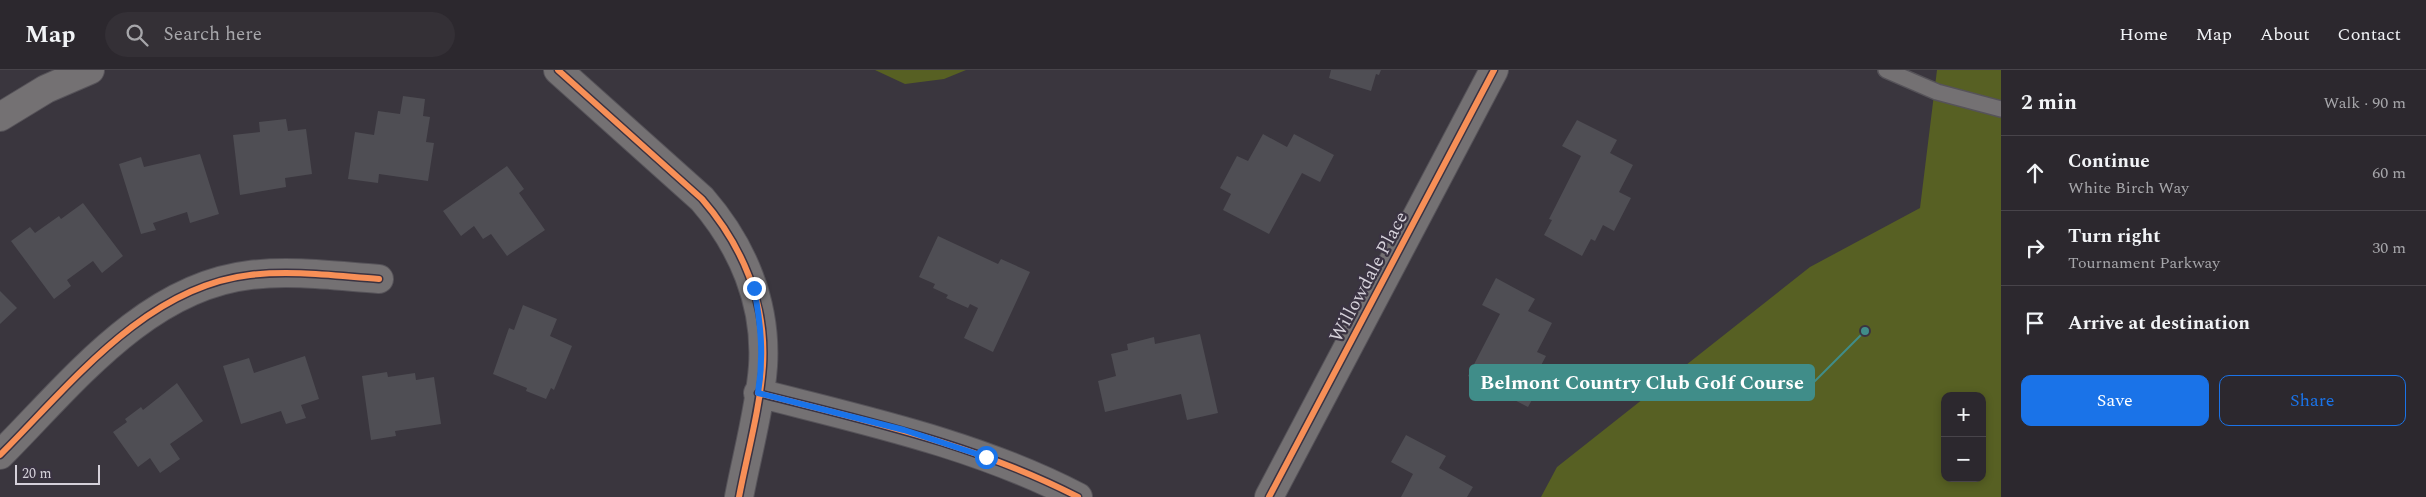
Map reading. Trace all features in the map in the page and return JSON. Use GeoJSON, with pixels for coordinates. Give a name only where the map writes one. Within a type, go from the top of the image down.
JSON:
{"type":"FeatureCollection","features":[{"type":"Feature","properties":{"kind":"street"},"geometry":{"type":"LineString","coordinates":[[0,117],[46,89],[90,70]]}},
{"type":"Feature","properties":{"kind":"street"},"geometry":{"type":"LineString","coordinates":[[558,70],[702,199],[720,220],[739,250],[754,288],[761,325],[763,366],[739,497]]}},
{"type":"Feature","properties":{"kind":"street","name":"Willowdale Place"},"geometry":{"type":"LineString","coordinates":[[1269,497],[1494,70]]}},
{"type":"Feature","properties":{"kind":"street"},"geometry":{"type":"LineString","coordinates":[[0,455],[107,347],[137,322],[173,299],[210,284],[249,275],[288,272],[379,279]]}},
{"type":"Feature","properties":{"kind":"street"},"geometry":{"type":"LineString","coordinates":[[758,393],[904,430],[986,457],[1078,497]]}},
{"type":"Feature","properties":{"kind":"lane"},"geometry":{"type":"LineString","coordinates":[[1886,70],[1937,92],[2001,109]]}},
{"type":"Feature","properties":{"kind":"green space"},"geometry":{"type":"Polygon","coordinates":[[[875,70],[966,70],[944,79],[905,84],[875,70]]]}},
{"type":"Feature","properties":{"kind":"green space"},"geometry":{"type":"Polygon","coordinates":[[[1937,70],[2001,70],[2001,497],[1541,497],[1557,467],[1810,267],[1920,208],[1937,70]]]}},
{"type":"Feature","properties":{"kind":"building"},"geometry":{"type":"Polygon","coordinates":[[[1331,70],[1381,70],[1379,75],[1376,74],[1371,91],[1329,78],[1331,70]]]}},
{"type":"Feature","properties":{"kind":"building"},"geometry":{"type":"Polygon","coordinates":[[[403,96],[425,99],[423,116],[430,117],[426,142],[434,143],[428,181],[379,174],[378,183],[348,179],[355,132],[374,135],[378,111],[400,114],[403,96]]]}},
{"type":"Feature","properties":{"kind":"building"},"geometry":{"type":"Polygon","coordinates":[[[286,119],[288,131],[306,129],[312,174],[285,178],[286,187],[240,195],[233,135],[260,132],[259,122],[286,119]]]}},
{"type":"Feature","properties":{"kind":"building"},"geometry":{"type":"Polygon","coordinates":[[[1577,120],[1617,140],[1610,153],[1633,165],[1619,192],[1631,198],[1614,231],[1603,225],[1595,241],[1591,239],[1582,256],[1544,235],[1552,220],[1549,219],[1581,156],[1562,146],[1577,120]]]}},
{"type":"Feature","properties":{"kind":"building"},"geometry":{"type":"Polygon","coordinates":[[[1263,134],[1287,147],[1294,134],[1334,155],[1320,182],[1302,173],[1269,234],[1223,210],[1231,194],[1220,188],[1237,156],[1248,161],[1263,134]]]}},
{"type":"Feature","properties":{"kind":"building"},"geometry":{"type":"Polygon","coordinates":[[[200,154],[219,214],[190,223],[187,212],[153,223],[156,230],[141,234],[119,164],[141,157],[144,167],[200,154]]]}},
{"type":"Feature","properties":{"kind":"building"},"geometry":{"type":"Polygon","coordinates":[[[507,166],[524,189],[519,193],[545,230],[507,256],[491,234],[483,239],[474,226],[461,236],[443,211],[507,166]]]}},
{"type":"Feature","properties":{"kind":"building"},"geometry":{"type":"Polygon","coordinates":[[[83,203],[123,256],[102,273],[93,261],[67,280],[71,286],[54,299],[11,241],[30,227],[35,233],[59,216],[61,219],[83,203]]]}},
{"type":"Feature","properties":{"kind":"building"},"geometry":{"type":"Polygon","coordinates":[[[938,236],[998,264],[1001,259],[1030,272],[993,352],[964,338],[978,308],[970,304],[968,308],[946,298],[948,295],[933,288],[935,284],[919,277],[938,236]]]}},
{"type":"Feature","properties":{"kind":"building"},"geometry":{"type":"Polygon","coordinates":[[[1496,278],[1535,299],[1528,311],[1552,323],[1537,352],[1546,356],[1531,384],[1538,389],[1528,407],[1468,376],[1500,314],[1482,305],[1496,278]]]}},
{"type":"Feature","properties":{"kind":"building"},"geometry":{"type":"Polygon","coordinates":[[[0,291],[17,308],[0,324],[0,291]]]}},
{"type":"Feature","properties":{"kind":"building"},"geometry":{"type":"Polygon","coordinates":[[[523,305],[557,319],[550,336],[572,346],[554,390],[551,388],[546,399],[526,391],[527,388],[493,374],[509,328],[514,330],[523,305]]]}},
{"type":"Feature","properties":{"kind":"building"},"geometry":{"type":"Polygon","coordinates":[[[1200,334],[1218,413],[1187,420],[1181,394],[1105,412],[1098,381],[1116,376],[1111,354],[1128,350],[1127,344],[1154,337],[1155,344],[1200,334]]]}},
{"type":"Feature","properties":{"kind":"building"},"geometry":{"type":"Polygon","coordinates":[[[305,356],[319,399],[301,405],[306,418],[286,424],[281,411],[241,424],[223,366],[249,358],[254,373],[305,356]]]}},
{"type":"Feature","properties":{"kind":"building"},"geometry":{"type":"Polygon","coordinates":[[[387,372],[388,377],[415,373],[416,380],[434,377],[441,424],[395,431],[396,436],[371,440],[362,376],[387,372]]]}},
{"type":"Feature","properties":{"kind":"building"},"geometry":{"type":"Polygon","coordinates":[[[177,383],[203,421],[170,444],[180,459],[160,473],[150,458],[138,467],[113,432],[127,422],[125,419],[141,407],[143,410],[177,383]]]}},
{"type":"Feature","properties":{"kind":"building"},"geometry":{"type":"Polygon","coordinates":[[[1406,435],[1446,456],[1439,468],[1473,487],[1467,497],[1401,497],[1413,474],[1391,462],[1406,435]]]}},
{"type":"Feature","properties":{"kind":"cycle path"},"geometry":{"type":"LineString","coordinates":[[558,70],[702,199],[729,236],[749,276],[761,320],[763,366],[756,415],[739,497]]}},
{"type":"Feature","properties":{"kind":"cycle path"},"geometry":{"type":"LineString","coordinates":[[1269,497],[1494,70]]}},
{"type":"Feature","properties":{"kind":"cycle path"},"geometry":{"type":"LineString","coordinates":[[0,455],[82,370],[112,343],[143,319],[176,298],[212,283],[250,275],[298,273],[379,279]]}},
{"type":"Feature","properties":{"kind":"cycle path"},"geometry":{"type":"LineString","coordinates":[[758,393],[881,424],[962,449],[1040,479],[1078,497]]}},
{"type":"Feature","properties":{"kind":"place","name":"Belmont Country Club Golf Course"},"geometry":{"type":"Point","coordinates":[1865,331]}},
{"type":"Feature","properties":{"kind":"route"},"geometry":{"type":"LineString","coordinates":[[754,288],[761,325],[763,366],[758,393],[904,430],[986,457]]}}]}
